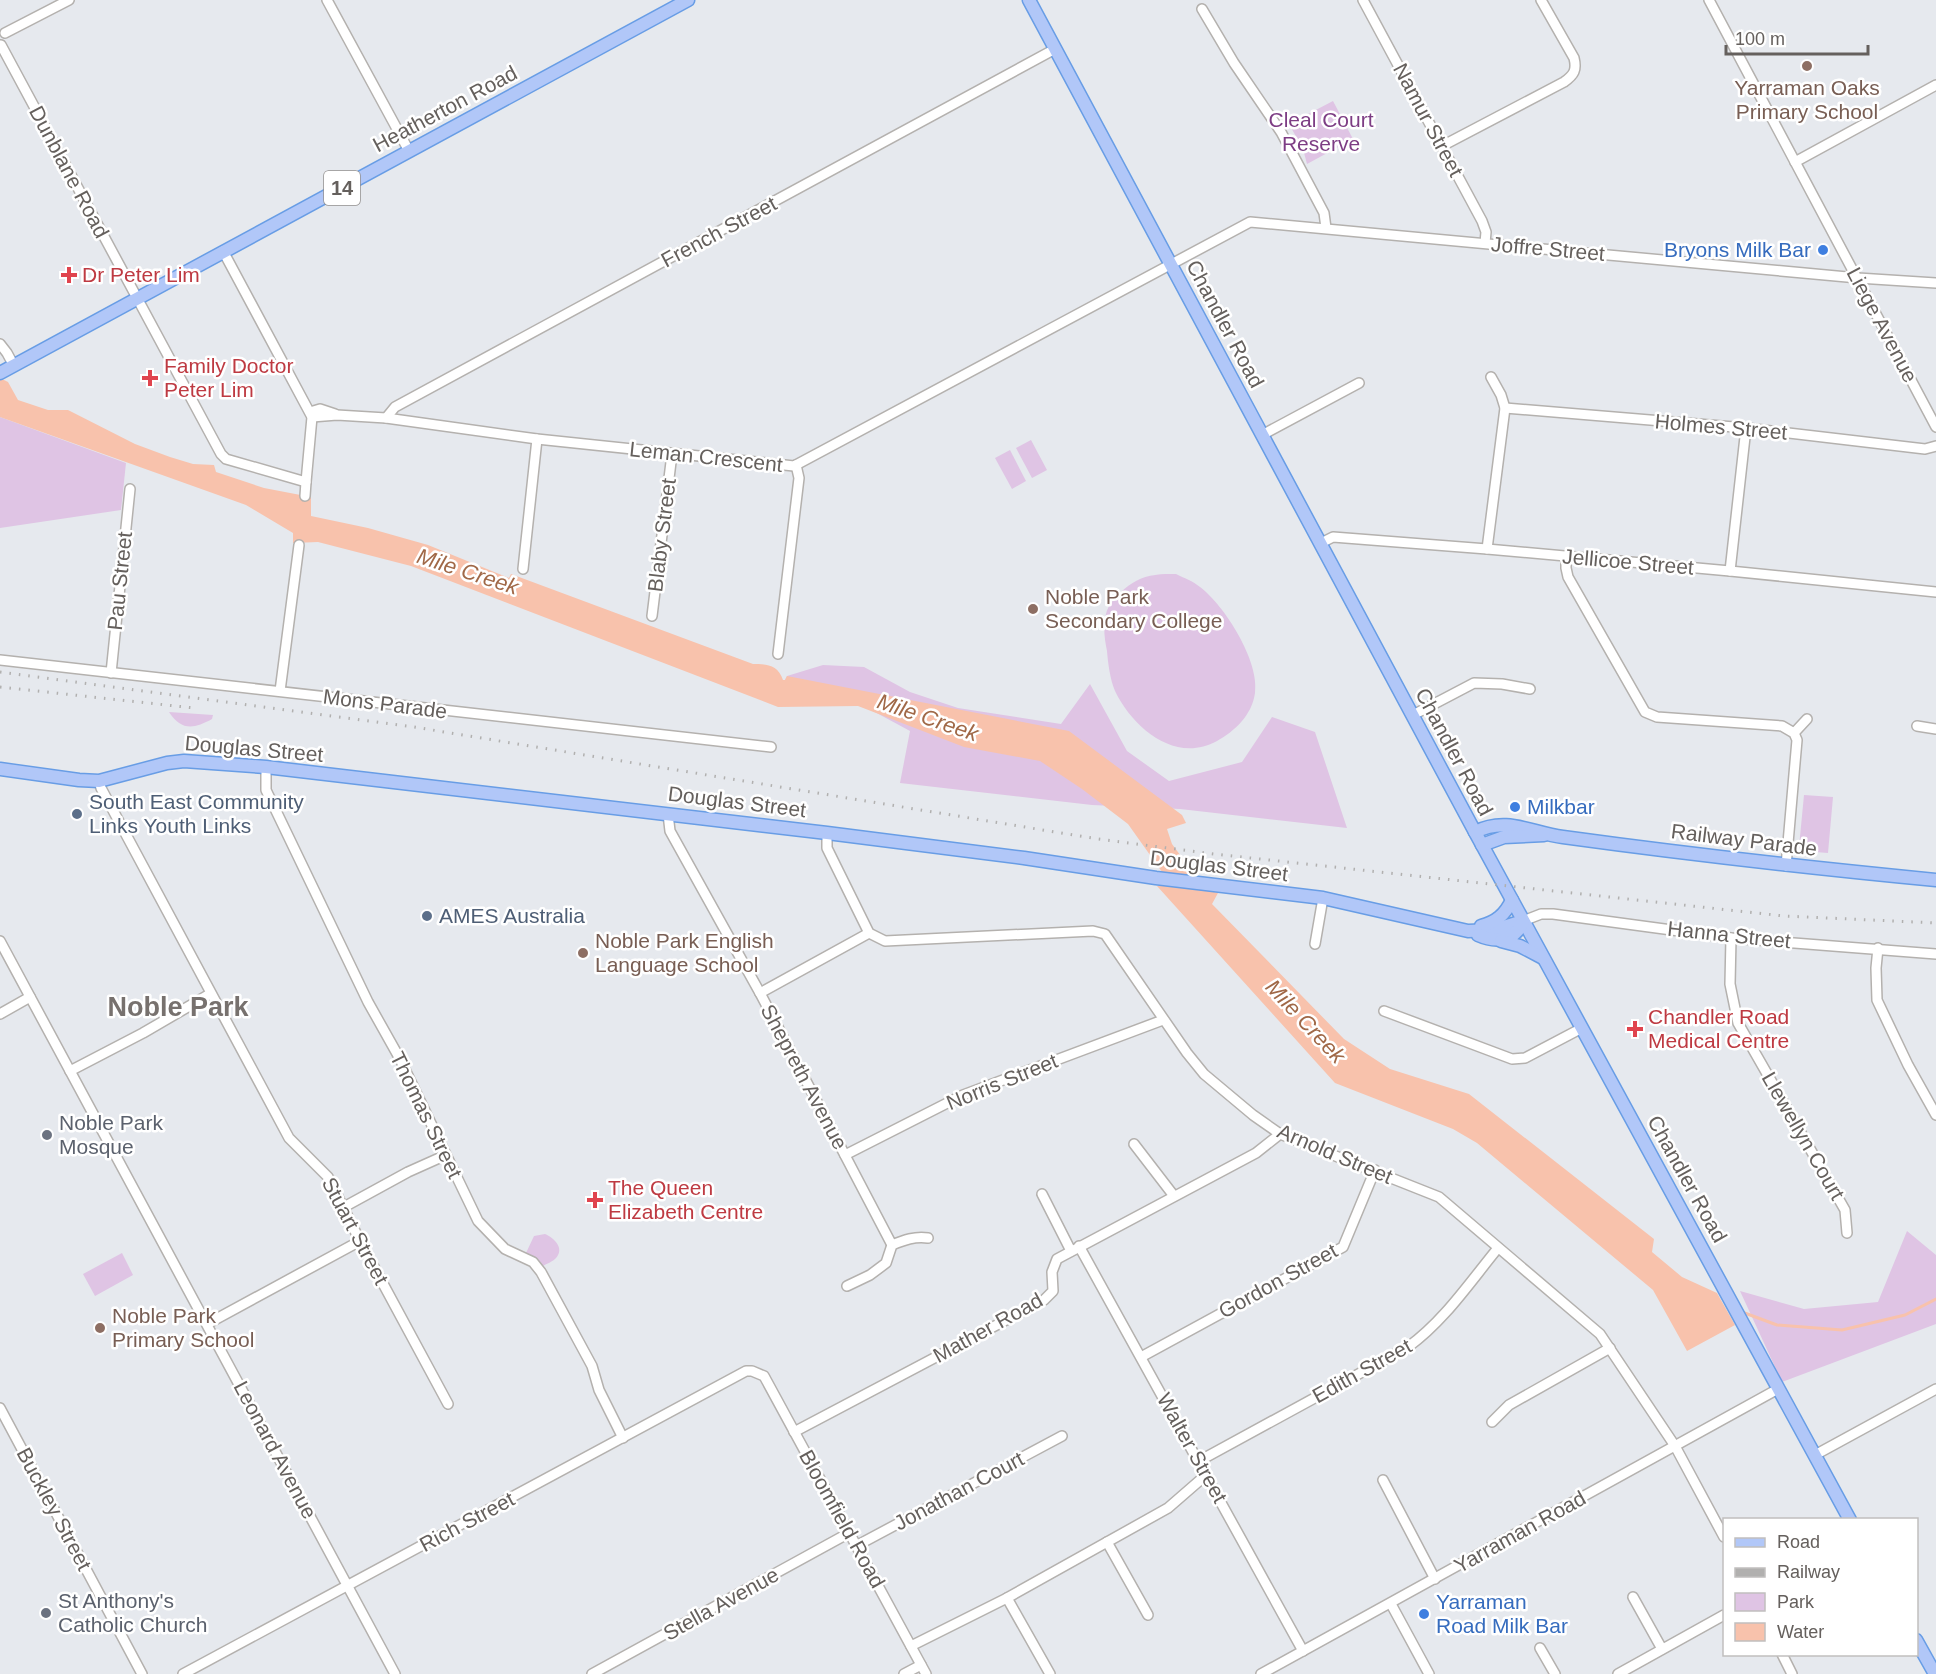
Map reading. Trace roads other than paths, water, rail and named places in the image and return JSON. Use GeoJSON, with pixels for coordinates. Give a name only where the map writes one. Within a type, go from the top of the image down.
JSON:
{"type":"FeatureCollection","features":[{"type":"Feature","properties":{"kind":"main road","name":"Chandler Road"},"geometry":{"type":"LineString","coordinates":[[1029,0],[1523,921],[1849,1518]]}},
{"type":"Feature","properties":{"kind":"main road","name":"Heatherton Road"},"geometry":{"type":"LineString","coordinates":[[0,373],[684,1]]}},
{"type":"Feature","properties":{"kind":"main road","name":"Douglas Street"},"geometry":{"type":"LineString","coordinates":[[0,769],[99,781],[167,763],[184,761],[266,767],[827,833],[1024,858],[1156,878],[1323,898],[1465,930],[1520,946],[1544,959]]}},
{"type":"Feature","properties":{"kind":"main road","name":"Railway Parade"},"geometry":{"type":"LineString","coordinates":[[1475,832],[1488,826],[1502,824],[1548,835]]}},
{"type":"Feature","properties":{"kind":"main road","name":"Railway Parade"},"geometry":{"type":"LineString","coordinates":[[1482,845],[1504,837],[1548,835],[1786,866],[1936,880]]}},
{"type":"Feature","properties":{"kind":"main road"},"geometry":{"type":"LineString","coordinates":[[1465,930],[1493,922],[1503,914],[1512,900]]}},
{"type":"Feature","properties":{"kind":"main road","name":"Douglas Street"},"geometry":{"type":"LineString","coordinates":[[1465,930],[1494,930],[1523,921]]}},
{"type":"Feature","properties":{"kind":"main road"},"geometry":{"type":"LineString","coordinates":[[1492,939],[1511,937],[1518,932],[1523,921]]}},
{"type":"Feature","properties":{"kind":"main road"},"geometry":{"type":"LineString","coordinates":[[1918,1642],[1935,1674]]}},
{"type":"Feature","properties":{"kind":"street"},"geometry":{"type":"LineString","coordinates":[[1,45],[6,38],[3,31],[69,0]]}},
{"type":"Feature","properties":{"kind":"street"},"geometry":{"type":"LineString","coordinates":[[327,0],[409,151]]}},
{"type":"Feature","properties":{"kind":"street","name":"Namur Street"},"geometry":{"type":"LineString","coordinates":[[1363,0],[1482,221],[1486,232],[1485,243]]}},
{"type":"Feature","properties":{"kind":"street"},"geometry":{"type":"LineString","coordinates":[[1442,147],[1564,82],[1575,72],[1574,58],[1541,0]]}},
{"type":"Feature","properties":{"kind":"street","name":"Liege Avenue"},"geometry":{"type":"LineString","coordinates":[[1709,0],[1936,427]]}},
{"type":"Feature","properties":{"kind":"street"},"geometry":{"type":"LineString","coordinates":[[1202,9],[1234,63],[1281,132],[1324,213],[1326,228]]}},
{"type":"Feature","properties":{"kind":"street","name":"Dunblane Road"},"geometry":{"type":"LineString","coordinates":[[1,45],[136,299],[224,457],[306,482]]}},
{"type":"Feature","properties":{"kind":"street","name":"French Street"},"geometry":{"type":"LineString","coordinates":[[386,418],[395,407],[1055,49]]}},
{"type":"Feature","properties":{"kind":"street"},"geometry":{"type":"LineString","coordinates":[[1796,162],[1936,85]]}},
{"type":"Feature","properties":{"kind":"street","name":"Joffre Street"},"geometry":{"type":"LineString","coordinates":[[1171,264],[1250,222],[1858,278],[1936,283]]}},
{"type":"Feature","properties":{"kind":"street"},"geometry":{"type":"LineString","coordinates":[[223,251],[311,414],[305,495]]}},
{"type":"Feature","properties":{"kind":"street","name":"Leman Crescent"},"geometry":{"type":"LineString","coordinates":[[311,414],[327,410],[337,415],[386,418],[537,439],[786,466],[796,465],[1171,264]]}},
{"type":"Feature","properties":{"kind":"street"},"geometry":{"type":"LineString","coordinates":[[0,344],[14,366]]}},
{"type":"Feature","properties":{"kind":"street"},"geometry":{"type":"LineString","coordinates":[[1487,549],[1505,408],[1491,377]]}},
{"type":"Feature","properties":{"kind":"street"},"geometry":{"type":"LineString","coordinates":[[1262,435],[1359,383]]}},
{"type":"Feature","properties":{"kind":"street","name":"Holmes Street"},"geometry":{"type":"LineString","coordinates":[[1505,408],[1746,428],[1925,449],[1936,446]]}},
{"type":"Feature","properties":{"kind":"street"},"geometry":{"type":"LineString","coordinates":[[1730,571],[1746,428]]}},
{"type":"Feature","properties":{"kind":"street"},"geometry":{"type":"LineString","coordinates":[[523,569],[537,439]]}},
{"type":"Feature","properties":{"kind":"street","name":"Blaby Street"},"geometry":{"type":"LineString","coordinates":[[652,616],[672,454]]}},
{"type":"Feature","properties":{"kind":"street"},"geometry":{"type":"LineString","coordinates":[[778,654],[799,477],[796,465]]}},
{"type":"Feature","properties":{"kind":"street","name":"Pau Street"},"geometry":{"type":"LineString","coordinates":[[111,673],[130,489]]}},
{"type":"Feature","properties":{"kind":"street","name":"Jellicoe Street"},"geometry":{"type":"LineString","coordinates":[[1321,543],[1333,537],[1487,549],[1936,592]]}},
{"type":"Feature","properties":{"kind":"street"},"geometry":{"type":"LineString","coordinates":[[280,691],[299,544]]}},
{"type":"Feature","properties":{"kind":"street"},"geometry":{"type":"LineString","coordinates":[[1566,556],[1568,577],[1645,712],[1657,717],[1782,726],[1794,733],[1797,741],[1786,866]]}},
{"type":"Feature","properties":{"kind":"street","name":"Mons Parade"},"geometry":{"type":"LineString","coordinates":[[0,660],[771,747]]}},
{"type":"Feature","properties":{"kind":"street"},"geometry":{"type":"LineString","coordinates":[[1413,715],[1474,682],[1502,684],[1530,690]]}},
{"type":"Feature","properties":{"kind":"street"},"geometry":{"type":"LineString","coordinates":[[1794,733],[1808,720]]}},
{"type":"Feature","properties":{"kind":"street"},"geometry":{"type":"LineString","coordinates":[[1917,726],[1936,729]]}},
{"type":"Feature","properties":{"kind":"street","name":"Thomas Street"},"geometry":{"type":"LineString","coordinates":[[266,767],[266,790],[368,1002],[400,1059],[478,1221],[505,1249],[533,1262],[541,1272],[592,1366],[599,1390],[623,1438]]}},
{"type":"Feature","properties":{"kind":"street","name":"Stuart Street"},"geometry":{"type":"LineString","coordinates":[[99,781],[288,1138],[323,1170],[448,1404]]}},
{"type":"Feature","properties":{"kind":"street","name":"Shepreth Avenue"},"geometry":{"type":"LineString","coordinates":[[668,814],[670,831],[760,993],[892,1245]]}},
{"type":"Feature","properties":{"kind":"street"},"geometry":{"type":"LineString","coordinates":[[760,993],[869,933],[827,848],[827,833]]}},
{"type":"Feature","properties":{"kind":"street"},"geometry":{"type":"LineString","coordinates":[[1315,944],[1323,898]]}},
{"type":"Feature","properties":{"kind":"street","name":"Hanna Street"},"geometry":{"type":"LineString","coordinates":[[1523,921],[1538,915],[1553,914],[1731,938],[1936,954]]}},
{"type":"Feature","properties":{"kind":"street","name":"Arnold Street"},"geometry":{"type":"LineString","coordinates":[[869,933],[885,940],[1093,931],[1105,934],[1163,1020],[1204,1074],[1253,1115],[1280,1134],[1439,1197],[1600,1334],[1675,1446],[1723,1533]]}},
{"type":"Feature","properties":{"kind":"street","name":"Llewellyn Court"},"geometry":{"type":"LineString","coordinates":[[1731,938],[1730,984],[1738,1023],[1845,1210],[1847,1233]]}},
{"type":"Feature","properties":{"kind":"street","name":"Leonard Avenue"},"geometry":{"type":"LineString","coordinates":[[0,941],[395,1674]]}},
{"type":"Feature","properties":{"kind":"street"},"geometry":{"type":"LineString","coordinates":[[1878,948],[1877,1000],[1908,1065],[1936,1115]]}},
{"type":"Feature","properties":{"kind":"street"},"geometry":{"type":"LineString","coordinates":[[70,1071],[143,1033],[210,994]]}},
{"type":"Feature","properties":{"kind":"street"},"geometry":{"type":"LineString","coordinates":[[0,1014],[30,998]]}},
{"type":"Feature","properties":{"kind":"street"},"geometry":{"type":"LineString","coordinates":[[1384,1011],[1512,1059],[1525,1058],[1582,1028]]}},
{"type":"Feature","properties":{"kind":"street","name":"Norris Street"},"geometry":{"type":"LineString","coordinates":[[845,1155],[963,1095],[1163,1020]]}},
{"type":"Feature","properties":{"kind":"street","name":"Mather Road"},"geometry":{"type":"LineString","coordinates":[[794,1432],[1044,1300],[1053,1291],[1052,1272],[1057,1259],[1256,1153],[1280,1134]]}},
{"type":"Feature","properties":{"kind":"street"},"geometry":{"type":"LineString","coordinates":[[1134,1144],[1174,1196]]}},
{"type":"Feature","properties":{"kind":"street"},"geometry":{"type":"LineString","coordinates":[[344,1207],[408,1172],[446,1155]]}},
{"type":"Feature","properties":{"kind":"street","name":"Gordon Street"},"geometry":{"type":"LineString","coordinates":[[1142,1357],[1343,1247],[1375,1170]]}},
{"type":"Feature","properties":{"kind":"street","name":"Walter Street"},"geometry":{"type":"LineString","coordinates":[[1042,1194],[1142,1357],[1303,1651]]}},
{"type":"Feature","properties":{"kind":"street"},"geometry":{"type":"LineString","coordinates":[[847,1286],[870,1275],[886,1263],[892,1245],[903,1240],[928,1238]]}},
{"type":"Feature","properties":{"kind":"street"},"geometry":{"type":"LineString","coordinates":[[207,1324],[360,1241]]}},
{"type":"Feature","properties":{"kind":"street","name":"Edith Street"},"geometry":{"type":"LineString","coordinates":[[1199,1461],[1408,1347],[1438,1320],[1498,1248]]}},
{"type":"Feature","properties":{"kind":"street"},"geometry":{"type":"LineString","coordinates":[[1492,1422],[1509,1405],[1610,1348]]}},
{"type":"Feature","properties":{"kind":"street","name":"Rich Street"},"geometry":{"type":"LineString","coordinates":[[183,1674],[746,1371],[752,1371]]}},
{"type":"Feature","properties":{"kind":"street","name":"Bloomfield Road"},"geometry":{"type":"LineString","coordinates":[[752,1371],[764,1376],[926,1674]]}},
{"type":"Feature","properties":{"kind":"street","name":"Yarraman Road"},"geometry":{"type":"LineString","coordinates":[[1261,1674],[1778,1389]]}},
{"type":"Feature","properties":{"kind":"street"},"geometry":{"type":"LineString","coordinates":[[1815,1455],[1936,1389]]}},
{"type":"Feature","properties":{"kind":"street","name":"Buckley Street"},"geometry":{"type":"LineString","coordinates":[[0,1408],[3,1423],[142,1674]]}},
{"type":"Feature","properties":{"kind":"street","name":"Jonathan Court"},"geometry":{"type":"LineString","coordinates":[[856,1546],[1062,1436]]}},
{"type":"Feature","properties":{"kind":"street"},"geometry":{"type":"LineString","coordinates":[[911,1646],[1007,1598],[1168,1508],[1206,1475]]}},
{"type":"Feature","properties":{"kind":"street"},"geometry":{"type":"LineString","coordinates":[[1383,1480],[1435,1579]]}},
{"type":"Feature","properties":{"kind":"street","name":"Stella Avenue"},"geometry":{"type":"LineString","coordinates":[[592,1674],[849,1533]]}},
{"type":"Feature","properties":{"kind":"street"},"geometry":{"type":"LineString","coordinates":[[1107,1542],[1148,1614]]}},
{"type":"Feature","properties":{"kind":"street"},"geometry":{"type":"LineString","coordinates":[[1633,1597],[1662,1649]]}},
{"type":"Feature","properties":{"kind":"street"},"geometry":{"type":"LineString","coordinates":[[1007,1598],[1050,1674]]}},
{"type":"Feature","properties":{"kind":"street"},"geometry":{"type":"LineString","coordinates":[[1391,1604],[1429,1674]]}},
{"type":"Feature","properties":{"kind":"street"},"geometry":{"type":"LineString","coordinates":[[1625,1672],[1723,1616]]}},
{"type":"Feature","properties":{"kind":"street"},"geometry":{"type":"LineString","coordinates":[[1540,1648],[1555,1674]]}},
{"type":"Feature","properties":{"kind":"street"},"geometry":{"type":"LineString","coordinates":[[1783,1656],[1792,1674]]}},
{"type":"Feature","properties":{"kind":"street"},"geometry":{"type":"LineString","coordinates":[[904,1674],[921,1665]]}},
{"type":"Feature","properties":{"kind":"water"},"geometry":{"type":"Polygon","coordinates":[[[0,378],[8,382],[18,400],[48,410],[68,410],[135,444],[170,457],[193,464],[214,465],[216,472],[264,488],[311,497],[311,516],[368,528],[428,545],[509,578],[511,574],[753,664],[771,666],[778,671],[783,680],[787,676],[1069,731],[1182,815],[1186,823],[1167,829],[1172,844],[1206,890],[1218,893],[1212,904],[1344,1039],[1390,1069],[1469,1094],[1654,1239],[1652,1252],[1682,1277],[1717,1293],[1735,1325],[1687,1351],[1653,1290],[1477,1143],[1453,1129],[1335,1083],[1157,886],[1172,886],[1128,824],[1040,761],[964,747],[858,706],[778,707],[411,566],[318,542],[293,543],[293,533],[246,505],[0,417],[0,378]]]}},
{"type":"Feature","properties":{"kind":"waterway","name":"Mile Creek"},"geometry":{"type":"LineString","coordinates":[[1742,1312],[1777,1325],[1842,1330],[1905,1315],[1936,1299]]}},
{"type":"Feature","properties":{"kind":"railway"},"geometry":{"type":"LineString","coordinates":[[0,672],[414,727],[1098,839],[1214,854],[1784,916],[1936,923]]}},
{"type":"Feature","properties":{"kind":"railway"},"geometry":{"type":"LineString","coordinates":[[0,687],[194,708]]}},
{"type":"Feature","properties":{"kind":"place","name":"Yarraman Oaks Primary School"},"geometry":{"type":"Point","coordinates":[1807,66]}},
{"type":"Feature","properties":{"kind":"place","name":"Bryons Milk Bar"},"geometry":{"type":"Point","coordinates":[1823,250]}},
{"type":"Feature","properties":{"kind":"place","name":"Dr Peter Lim"},"geometry":{"type":"Point","coordinates":[69,275]}},
{"type":"Feature","properties":{"kind":"place","name":"Family Doctor Peter Lim"},"geometry":{"type":"Point","coordinates":[150,378]}},
{"type":"Feature","properties":{"kind":"place","name":"Noble Park Secondary College"},"geometry":{"type":"Point","coordinates":[1033,609]}},
{"type":"Feature","properties":{"kind":"place","name":"Milkbar"},"geometry":{"type":"Point","coordinates":[1515,807]}},
{"type":"Feature","properties":{"kind":"place","name":"South East Community Links Youth Links"},"geometry":{"type":"Point","coordinates":[77,814]}},
{"type":"Feature","properties":{"kind":"place","name":"AMES Australia"},"geometry":{"type":"Point","coordinates":[427,916]}},
{"type":"Feature","properties":{"kind":"place","name":"Noble Park English Language School"},"geometry":{"type":"Point","coordinates":[583,953]}},
{"type":"Feature","properties":{"kind":"place","name":"Chandler Road Medical Centre"},"geometry":{"type":"Point","coordinates":[1635,1029]}},
{"type":"Feature","properties":{"kind":"place","name":"Noble Park Mosque"},"geometry":{"type":"Point","coordinates":[47,1135]}},
{"type":"Feature","properties":{"kind":"place","name":"The Queen Elizabeth Centre"},"geometry":{"type":"Point","coordinates":[595,1200]}},
{"type":"Feature","properties":{"kind":"place","name":"Noble Park Primary School"},"geometry":{"type":"Point","coordinates":[100,1328]}},
{"type":"Feature","properties":{"kind":"place","name":"St Anthony's Catholic Church"},"geometry":{"type":"Point","coordinates":[46,1613]}},
{"type":"Feature","properties":{"kind":"place","name":"Yarraman Road Milk Bar"},"geometry":{"type":"Point","coordinates":[1424,1614]}},
{"type":"Feature","properties":{"kind":"district","name":"Noble Park"},"geometry":{"type":"Point","coordinates":[178,1007]}},
{"type":"Feature","properties":{"kind":"park label","name":"Cleal Court Reserve"},"geometry":{"type":"Point","coordinates":[1321,132]}}]}
